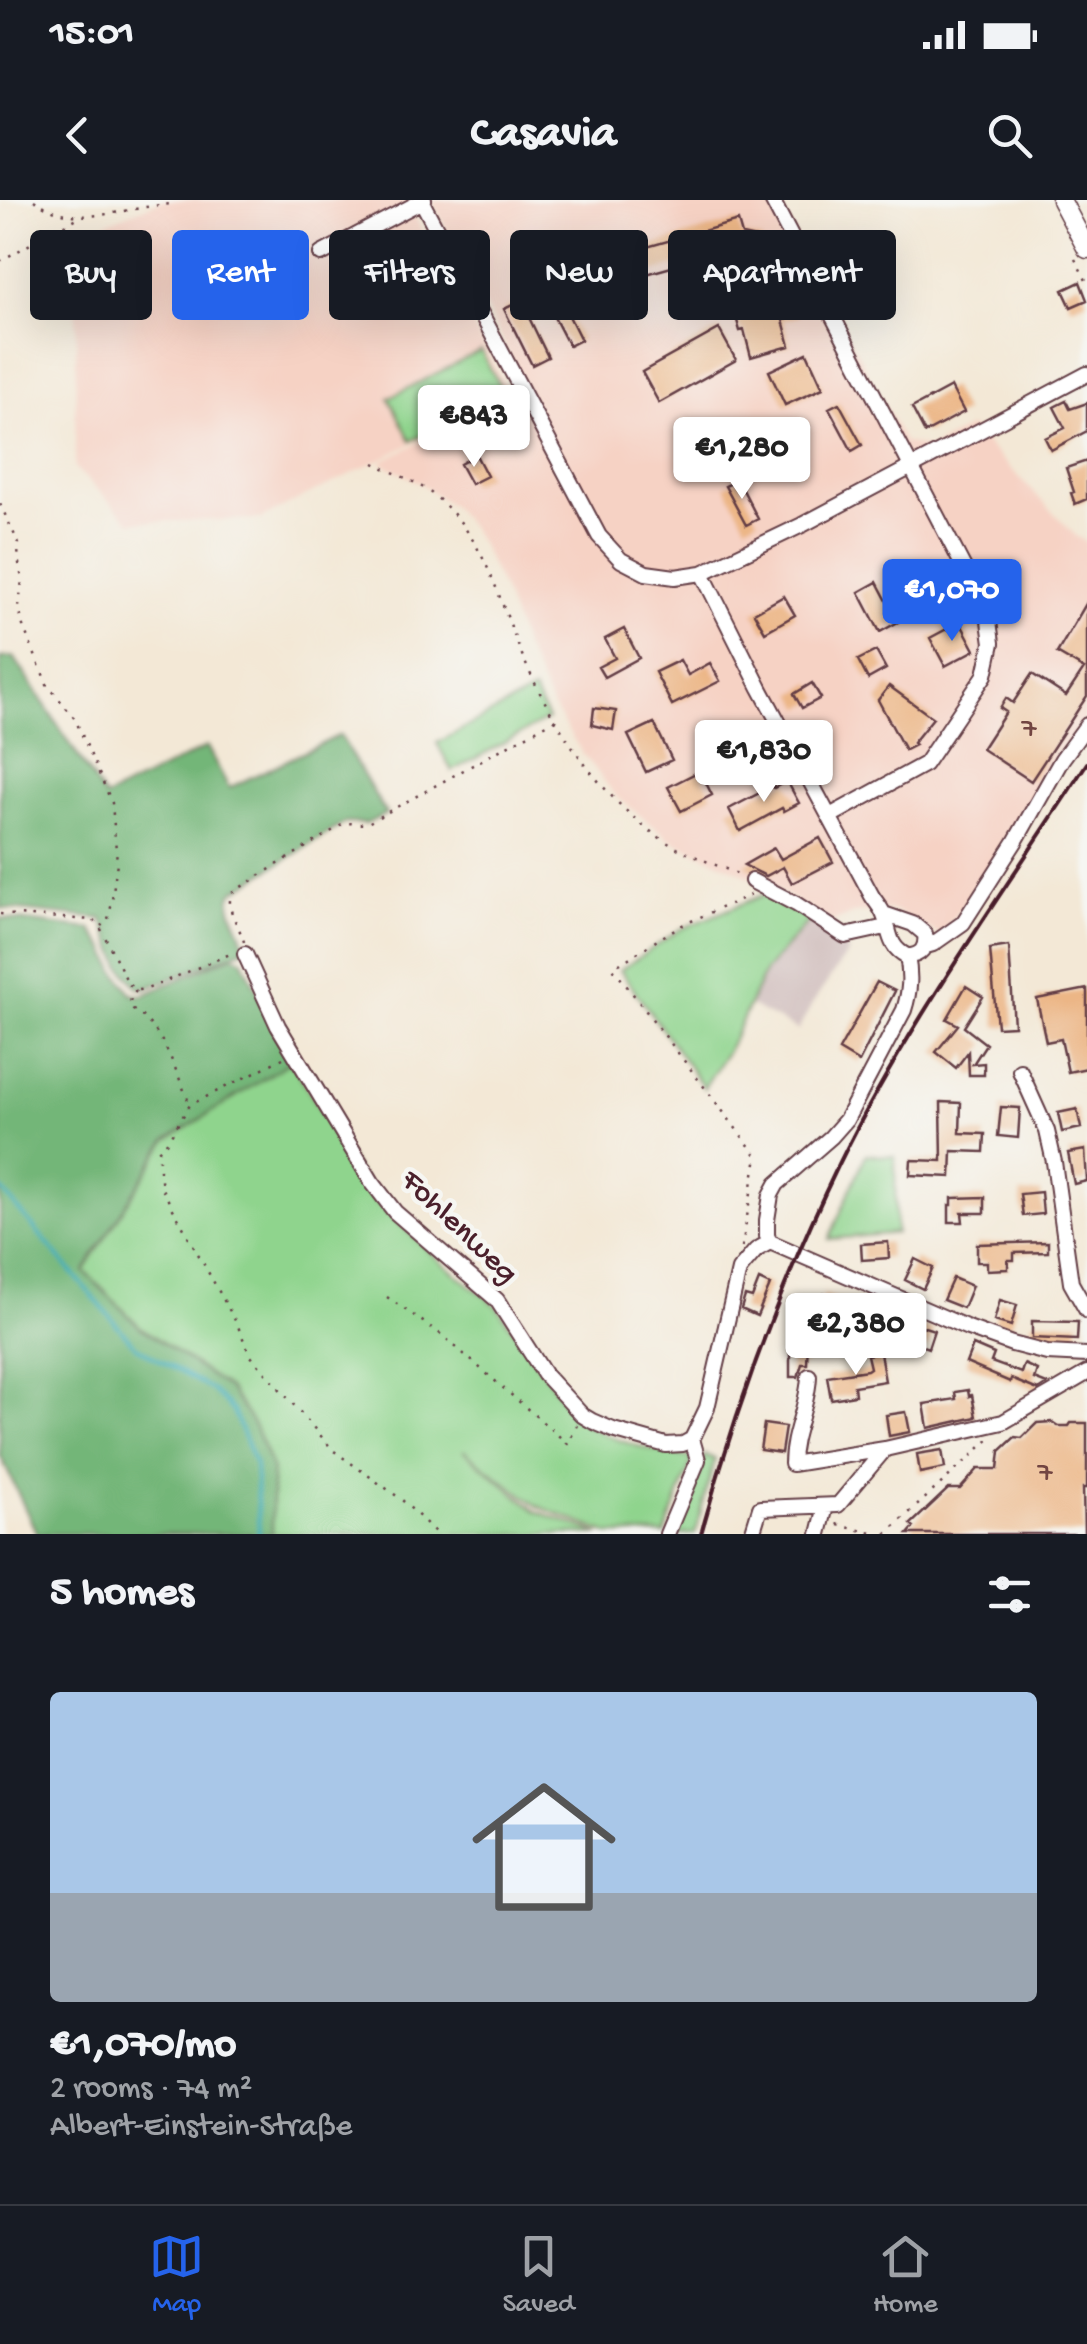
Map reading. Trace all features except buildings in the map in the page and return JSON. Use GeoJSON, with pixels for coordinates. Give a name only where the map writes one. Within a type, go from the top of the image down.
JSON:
{"type":"FeatureCollection","features":[{"type":"Feature","properties":{"kind":"main road"},"geometry":{"type":"LineString","coordinates":[[1061,200],[1087,249]]}},
{"type":"Feature","properties":{"kind":"street"},"geometry":{"type":"LineString","coordinates":[[321,254],[422,200],[598,536],[621,560],[646,572],[674,577],[702,574],[802,525],[1087,374]]}},
{"type":"Feature","properties":{"kind":"street"},"geometry":{"type":"LineString","coordinates":[[772,200],[988,614],[992,642],[985,675],[926,764],[830,816]]}},
{"type":"Feature","properties":{"kind":"street"},"geometry":{"type":"LineString","coordinates":[[702,574],[885,921],[895,950],[907,956],[917,954],[963,923],[1062,759],[1087,725]]}},
{"type":"Feature","properties":{"kind":"street"},"geometry":{"type":"LineString","coordinates":[[752,881],[845,936],[885,921],[921,929],[926,946]]}},
{"type":"Feature","properties":{"kind":"street","name":"Fohlenweg"},"geometry":{"type":"LineString","coordinates":[[245,954],[293,1052],[372,1182],[395,1212],[497,1300],[546,1375],[582,1414],[613,1430],[666,1445],[692,1439]]}},
{"type":"Feature","properties":{"kind":"street"},"geometry":{"type":"LineString","coordinates":[[907,956],[909,994],[904,1010],[846,1120],[777,1184],[771,1195],[767,1236],[770,1242],[968,1328],[1047,1353],[1087,1356]]}},
{"type":"Feature","properties":{"kind":"street"},"geometry":{"type":"LineString","coordinates":[[1020,1071],[1047,1131],[1070,1283],[1087,1311]]}},
{"type":"Feature","properties":{"kind":"street"},"geometry":{"type":"LineString","coordinates":[[667,1534],[698,1460],[692,1439],[707,1408],[738,1270],[756,1250],[770,1242]]}},
{"type":"Feature","properties":{"kind":"street"},"geometry":{"type":"LineString","coordinates":[[809,1376],[806,1404],[792,1443],[792,1464],[886,1449],[1003,1422],[1087,1373]]}},
{"type":"Feature","properties":{"kind":"street"},"geometry":{"type":"LineString","coordinates":[[819,1534],[832,1505],[886,1449]]}},
{"type":"Feature","properties":{"kind":"street"},"geometry":{"type":"LineString","coordinates":[[752,1534],[760,1508],[832,1505]]}},
{"type":"Feature","properties":{"kind":"path"},"geometry":{"type":"LineString","coordinates":[[34,200],[51,212],[78,217],[173,204]]}},
{"type":"Feature","properties":{"kind":"path"},"geometry":{"type":"LineString","coordinates":[[0,261],[78,217]]}},
{"type":"Feature","properties":{"kind":"path"},"geometry":{"type":"LineString","coordinates":[[374,463],[421,486],[443,503],[471,535],[499,590],[530,674],[609,795],[644,826],[676,847],[752,881]]}},
{"type":"Feature","properties":{"kind":"path"},"geometry":{"type":"LineString","coordinates":[[0,504],[20,544],[19,608],[24,626],[47,684],[76,718],[112,803],[117,862],[108,919],[100,927]]}},
{"type":"Feature","properties":{"kind":"path"},"geometry":{"type":"LineString","coordinates":[[0,914],[98,923],[130,985],[148,990],[235,952],[245,954],[244,939],[228,903],[233,892],[345,823],[366,824],[556,718]]}},
{"type":"Feature","properties":{"kind":"path"},"geometry":{"type":"LineString","coordinates":[[738,1270],[757,1156],[613,968],[678,927],[767,888]]}},
{"type":"Feature","properties":{"kind":"path"},"geometry":{"type":"LineString","coordinates":[[137,990],[130,998],[133,1010],[155,1030],[190,1105]]}},
{"type":"Feature","properties":{"kind":"path"},"geometry":{"type":"LineString","coordinates":[[293,1052],[190,1105],[158,1151],[162,1188],[250,1355],[334,1451],[400,1498],[437,1534]]}},
{"type":"Feature","properties":{"kind":"path"},"geometry":{"type":"LineString","coordinates":[[387,1297],[442,1336],[568,1444],[582,1414]]}},
{"type":"Feature","properties":{"kind":"path"},"geometry":{"type":"LineString","coordinates":[[886,1534],[988,1442],[1003,1422]]}},
{"type":"Feature","properties":{"kind":"path"},"geometry":{"type":"LineString","coordinates":[[849,1534],[849,1528],[876,1534]]}},
{"type":"Feature","properties":{"kind":"shaded area"},"geometry":{"type":"Polygon","coordinates":[[[162,200],[406,200],[422,230],[329,230],[329,320],[470,320],[510,395],[260,519],[131,522],[75,468],[76,320],[152,320],[152,230],[89,230],[162,200]]]}},
{"type":"Feature","properties":{"kind":"shaded area"},"geometry":{"type":"Polygon","coordinates":[[[432,200],[777,200],[793,230],[668,230],[668,320],[840,320],[904,442],[929,449],[970,427],[1076,536],[1087,542],[1087,715],[986,875],[940,935],[891,910],[855,913],[833,922],[765,883],[671,840],[617,797],[583,754],[552,706],[476,535],[452,506],[380,462],[527,389],[490,315],[490,230],[447,230],[432,200]]]}},
{"type":"Feature","properties":{"kind":"shaded area"},"geometry":{"type":"Polygon","coordinates":[[[810,919],[849,951],[798,1030],[749,1005],[765,971],[810,919]]]}},
{"type":"Feature","properties":{"kind":"green space"},"geometry":{"type":"Polygon","coordinates":[[[481,351],[504,394],[411,441],[389,398],[481,351]]]}},
{"type":"Feature","properties":{"kind":"green space"},"geometry":{"type":"Polygon","coordinates":[[[14,657],[105,798],[207,747],[229,788],[340,735],[386,814],[366,824],[345,823],[233,892],[232,912],[244,949],[147,988],[138,988],[121,966],[102,919],[0,908],[0,658],[14,657]]]}},
{"type":"Feature","properties":{"kind":"green space"},"geometry":{"type":"Polygon","coordinates":[[[533,691],[548,719],[452,771],[437,743],[533,691]]]}},
{"type":"Feature","properties":{"kind":"green space"},"geometry":{"type":"Polygon","coordinates":[[[768,893],[810,919],[765,971],[730,1046],[704,1088],[620,970],[681,929],[768,893]]]}},
{"type":"Feature","properties":{"kind":"green space"},"geometry":{"type":"Polygon","coordinates":[[[0,918],[91,929],[133,995],[144,995],[233,955],[242,959],[291,1061],[166,1141],[84,1271],[140,1327],[228,1388],[254,1425],[272,1468],[272,1534],[37,1534],[0,1455],[0,918]]]}},
{"type":"Feature","properties":{"kind":"green space"},"geometry":{"type":"Polygon","coordinates":[[[291,1061],[375,1201],[442,1263],[496,1305],[574,1416],[615,1438],[693,1458],[665,1534],[609,1534],[537,1506],[463,1450],[536,1511],[600,1534],[272,1534],[272,1468],[254,1425],[228,1388],[140,1327],[84,1271],[166,1141],[291,1061]]]}},
{"type":"Feature","properties":{"kind":"green space"},"geometry":{"type":"Polygon","coordinates":[[[866,1154],[895,1157],[896,1233],[829,1239],[866,1154]]]}},
{"type":"Feature","properties":{"kind":"green space"},"geometry":{"type":"Polygon","coordinates":[[[705,1455],[715,1459],[695,1534],[673,1534],[693,1492],[705,1455]]]}},
{"type":"Feature","properties":{"kind":"waterway"},"geometry":{"type":"LineString","coordinates":[[0,1188],[135,1346],[212,1390],[233,1411],[255,1464],[259,1534]]}},
{"type":"Feature","properties":{"kind":"railway"},"geometry":{"type":"LineString","coordinates":[[701,1534],[761,1346],[798,1254],[865,1112],[925,1011],[1087,763]]}}]}
